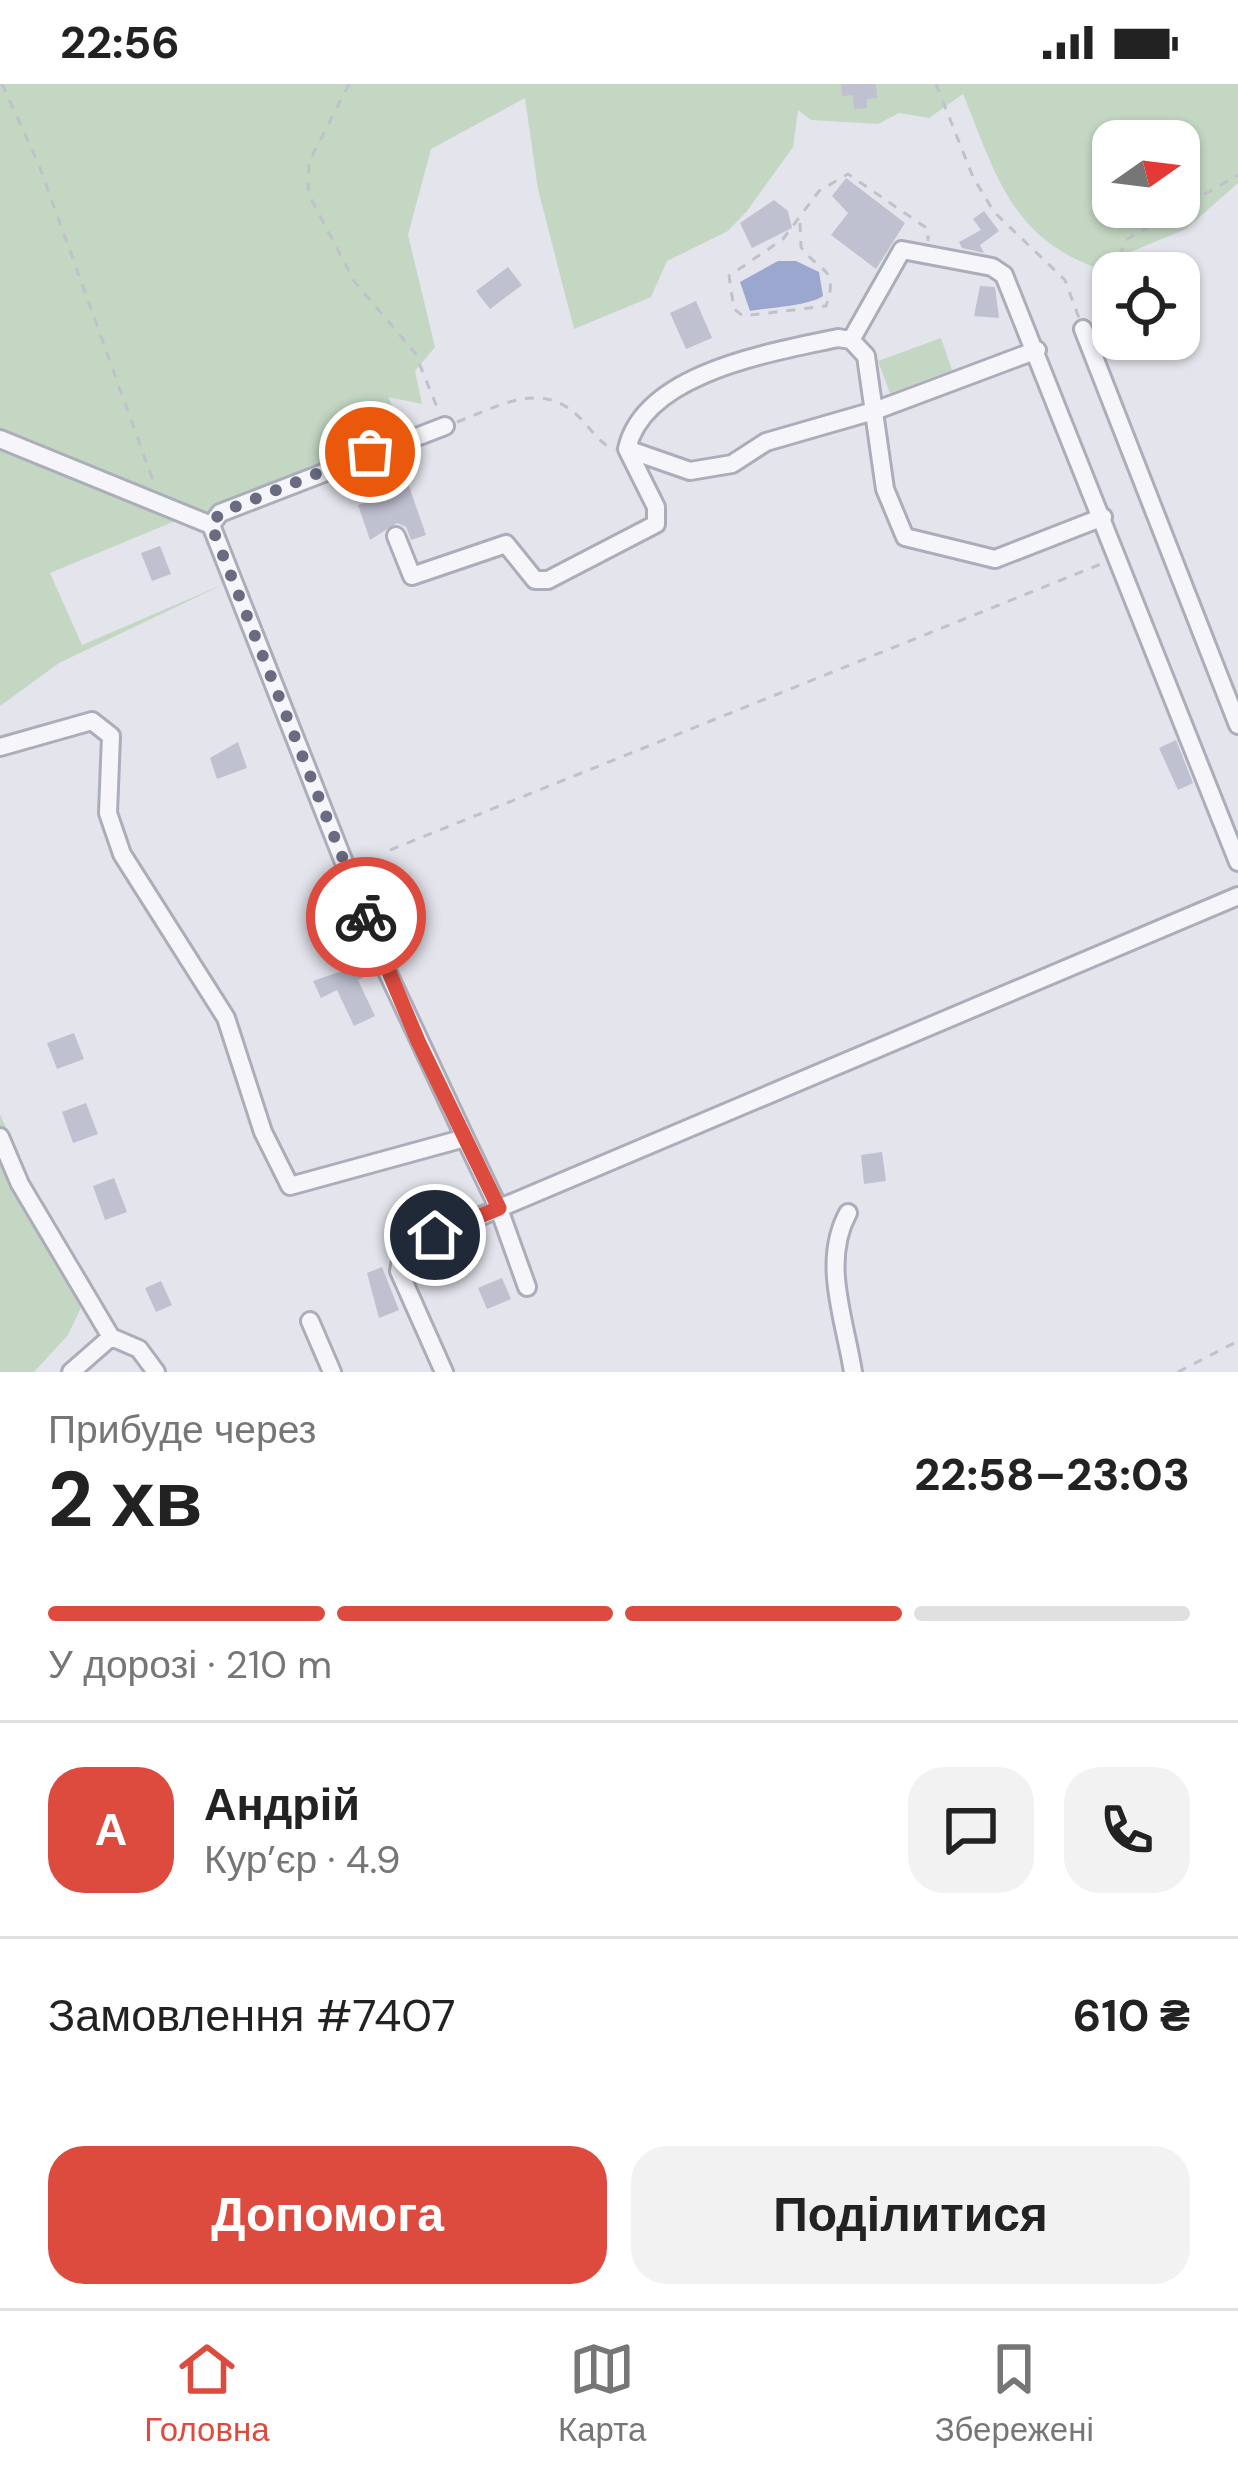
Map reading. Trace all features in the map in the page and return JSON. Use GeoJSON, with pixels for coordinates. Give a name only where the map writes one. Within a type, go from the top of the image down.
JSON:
{"type":"FeatureCollection","features":[{"type":"Feature","properties":{"kind":"street"},"geometry":{"type":"LineString","coordinates":[[627,449],[641,420],[693,378],[763,355],[850,340],[860,331],[896,254],[909,248],[1004,275],[1238,862]]}},
{"type":"Feature","properties":{"kind":"street"},"geometry":{"type":"LineString","coordinates":[[1083,329],[1238,725]]}},
{"type":"Feature","properties":{"kind":"street"},"geometry":{"type":"LineString","coordinates":[[850,340],[866,356],[886,489],[905,537],[976,559],[995,559],[1103,518]]}},
{"type":"Feature","properties":{"kind":"street"},"geometry":{"type":"LineString","coordinates":[[627,449],[690,471],[732,464],[766,442],[877,410],[1037,350]]}},
{"type":"Feature","properties":{"kind":"street"},"geometry":{"type":"LineString","coordinates":[[211,525],[220,513],[445,426]]}},
{"type":"Feature","properties":{"kind":"street"},"geometry":{"type":"LineString","coordinates":[[0,439],[211,525]]}},
{"type":"Feature","properties":{"kind":"street"},"geometry":{"type":"LineString","coordinates":[[396,536],[412,577],[498,544],[512,547],[535,580],[548,580],[656,524],[656,507],[627,449]]}},
{"type":"Feature","properties":{"kind":"street"},"geometry":{"type":"LineString","coordinates":[[211,525],[386,969],[499,1208],[526,1287]]}},
{"type":"Feature","properties":{"kind":"street"},"geometry":{"type":"LineString","coordinates":[[0,747],[92,722],[111,736],[108,813],[122,854],[226,1018],[263,1132],[290,1186],[465,1138]]}},
{"type":"Feature","properties":{"kind":"street"},"geometry":{"type":"LineString","coordinates":[[444,1372],[399,1271],[399,1256],[499,1208],[1238,896]]}},
{"type":"Feature","properties":{"kind":"street"},"geometry":{"type":"LineString","coordinates":[[0,1137],[20,1184],[111,1337],[139,1349],[155,1372]]}},
{"type":"Feature","properties":{"kind":"street"},"geometry":{"type":"LineString","coordinates":[[848,1213],[836,1235],[835,1270],[853,1372]]}},
{"type":"Feature","properties":{"kind":"street"},"geometry":{"type":"LineString","coordinates":[[310,1321],[332,1372]]}},
{"type":"Feature","properties":{"kind":"street"},"geometry":{"type":"LineString","coordinates":[[70,1372],[111,1337]]}},
{"type":"Feature","properties":{"kind":"path"},"geometry":{"type":"LineString","coordinates":[[2,84],[39,165],[163,509]]}},
{"type":"Feature","properties":{"kind":"path"},"geometry":{"type":"LineString","coordinates":[[349,84],[309,162],[308,193],[354,280],[415,353],[445,426],[529,395],[545,396],[574,412],[606,446],[627,449]]}},
{"type":"Feature","properties":{"kind":"path"},"geometry":{"type":"LineString","coordinates":[[936,84],[983,194],[1038,260],[1065,280],[1083,329]]}},
{"type":"Feature","properties":{"kind":"path"},"geometry":{"type":"LineString","coordinates":[[800,223],[801,247],[826,267],[832,289],[826,306],[742,316],[734,309],[729,277],[800,223],[819,190],[848,174],[928,229],[929,254]]}},
{"type":"Feature","properties":{"kind":"path"},"geometry":{"type":"LineString","coordinates":[[1121,252],[1126,240],[1238,175]]}},
{"type":"Feature","properties":{"kind":"path"},"geometry":{"type":"LineString","coordinates":[[390,850],[1118,556]]}},
{"type":"Feature","properties":{"kind":"path"},"geometry":{"type":"LineString","coordinates":[[1178,1372],[1238,1341]]}},
{"type":"Feature","properties":{"kind":"green space"},"geometry":{"type":"Polygon","coordinates":[[[0,84],[1238,84],[1238,183],[1200,217],[1200,120],[1092,120],[1092,228],[1187,228],[1130,252],[1092,252],[1092,266],[1065,254],[1024,219],[996,174],[963,94],[929,118],[899,113],[878,124],[811,120],[798,110],[793,147],[728,231],[667,261],[651,297],[574,329],[538,189],[525,98],[431,149],[408,235],[435,347],[415,371],[422,404],[388,397],[410,444],[219,521],[192,514],[50,573],[82,645],[224,584],[59,663],[0,706],[0,84]]]}},
{"type":"Feature","properties":{"kind":"green space"},"geometry":{"type":"Polygon","coordinates":[[[941,338],[952,370],[890,393],[878,361],[941,338]]]}},
{"type":"Feature","properties":{"kind":"green space"},"geometry":{"type":"Polygon","coordinates":[[[0,1114],[83,1303],[68,1335],[34,1372],[0,1372],[0,1114]]]}},
{"type":"Feature","properties":{"kind":"water"},"geometry":{"type":"Polygon","coordinates":[[[778,261],[796,261],[819,272],[823,296],[750,311],[740,282],[778,261]]]}},
{"type":"Feature","properties":{"kind":"building"},"geometry":{"type":"Polygon","coordinates":[[[841,84],[876,84],[877,98],[867,99],[867,108],[854,109],[853,95],[842,96],[841,84]]]}},
{"type":"Feature","properties":{"kind":"building"},"geometry":{"type":"Polygon","coordinates":[[[846,178],[905,223],[876,269],[831,235],[848,213],[832,196],[846,178]]]}},
{"type":"Feature","properties":{"kind":"building"},"geometry":{"type":"Polygon","coordinates":[[[774,200],[788,211],[792,228],[752,248],[740,223],[774,200]]]}},
{"type":"Feature","properties":{"kind":"building"},"geometry":{"type":"Polygon","coordinates":[[[984,211],[999,231],[980,245],[984,253],[962,248],[959,242],[981,230],[973,219],[984,211]]]}},
{"type":"Feature","properties":{"kind":"building"},"geometry":{"type":"Polygon","coordinates":[[[508,267],[522,285],[490,309],[476,291],[508,267]]]}},
{"type":"Feature","properties":{"kind":"building"},"geometry":{"type":"Polygon","coordinates":[[[980,286],[995,287],[999,318],[974,316],[980,286]]]}},
{"type":"Feature","properties":{"kind":"building"},"geometry":{"type":"Polygon","coordinates":[[[696,301],[712,338],[686,349],[670,313],[696,301]]]}},
{"type":"Feature","properties":{"kind":"building"},"geometry":{"type":"Polygon","coordinates":[[[403,469],[426,535],[411,540],[406,527],[397,523],[370,540],[358,505],[382,497],[379,472],[403,469]]]}},
{"type":"Feature","properties":{"kind":"building"},"geometry":{"type":"Polygon","coordinates":[[[160,546],[171,574],[152,581],[141,553],[160,546]]]}},
{"type":"Feature","properties":{"kind":"building"},"geometry":{"type":"Polygon","coordinates":[[[1176,740],[1193,783],[1178,790],[1159,748],[1176,740]]]}},
{"type":"Feature","properties":{"kind":"building"},"geometry":{"type":"Polygon","coordinates":[[[238,742],[247,768],[217,779],[210,758],[238,742]]]}},
{"type":"Feature","properties":{"kind":"building"},"geometry":{"type":"Polygon","coordinates":[[[368,962],[373,973],[358,980],[375,1016],[354,1026],[337,990],[321,998],[313,981],[368,962]]]}},
{"type":"Feature","properties":{"kind":"building"},"geometry":{"type":"Polygon","coordinates":[[[74,1033],[84,1059],[57,1069],[47,1043],[74,1033]]]}},
{"type":"Feature","properties":{"kind":"building"},"geometry":{"type":"Polygon","coordinates":[[[86,1103],[98,1134],[73,1143],[62,1112],[86,1103]]]}},
{"type":"Feature","properties":{"kind":"building"},"geometry":{"type":"Polygon","coordinates":[[[882,1152],[886,1181],[864,1184],[861,1155],[882,1152]]]}},
{"type":"Feature","properties":{"kind":"building"},"geometry":{"type":"Polygon","coordinates":[[[114,1178],[127,1212],[105,1220],[93,1186],[114,1178]]]}},
{"type":"Feature","properties":{"kind":"building"},"geometry":{"type":"Polygon","coordinates":[[[382,1267],[399,1310],[379,1318],[367,1273],[382,1267]]]}},
{"type":"Feature","properties":{"kind":"building"},"geometry":{"type":"Polygon","coordinates":[[[502,1278],[511,1299],[487,1309],[478,1288],[502,1278]]]}},
{"type":"Feature","properties":{"kind":"building"},"geometry":{"type":"Polygon","coordinates":[[[161,1281],[172,1305],[156,1312],[145,1288],[161,1281]]]}},
{"type":"Feature","properties":{"kind":"way so far"},"geometry":{"type":"LineString","coordinates":[[366,917],[211,525],[220,513],[370,452]]}},
{"type":"Feature","properties":{"kind":"route"},"geometry":{"type":"LineString","coordinates":[[366,917],[449,1111],[499,1208],[435,1235]]}}]}
